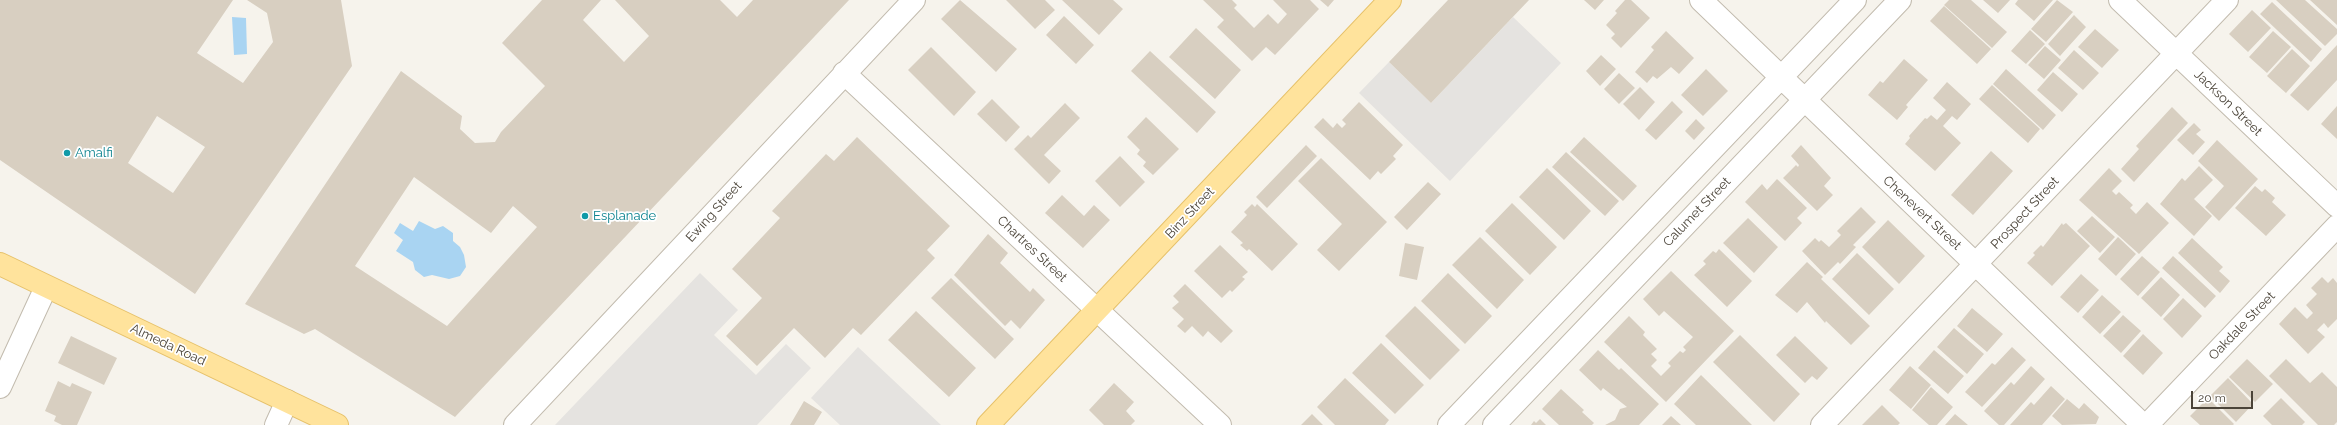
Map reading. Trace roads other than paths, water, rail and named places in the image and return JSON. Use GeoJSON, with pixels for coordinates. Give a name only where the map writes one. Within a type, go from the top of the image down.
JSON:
{"type":"FeatureCollection","features":[{"type":"Feature","properties":{"kind":"main road","name":"Binz Street"},"geometry":{"type":"LineString","coordinates":[[988,425],[1098,311],[1390,0]]}},
{"type":"Feature","properties":{"kind":"main road","name":"Almeda Road"},"geometry":{"type":"LineString","coordinates":[[0,264],[337,425]]}},
{"type":"Feature","properties":{"kind":"street","name":"Ewing Street"},"geometry":{"type":"LineString","coordinates":[[515,425],[914,0]]}},
{"type":"Feature","properties":{"kind":"street","name":"Chenevert Street"},"geometry":{"type":"LineString","coordinates":[[1701,0],[1804,101],[1977,264],[2143,425]]}},
{"type":"Feature","properties":{"kind":"street"},"geometry":{"type":"LineString","coordinates":[[1449,425],[1855,0]]}},
{"type":"Feature","properties":{"kind":"street","name":"Calumet Street"},"geometry":{"type":"LineString","coordinates":[[1494,425],[1900,0]]}},
{"type":"Feature","properties":{"kind":"street","name":"Jackson Street"},"geometry":{"type":"LineString","coordinates":[[2120,0],[2337,206]]}},
{"type":"Feature","properties":{"kind":"street","name":"Prospect Street"},"geometry":{"type":"LineString","coordinates":[[1822,425],[2227,0]]}},
{"type":"Feature","properties":{"kind":"street","name":"Chartres Street"},"geometry":{"type":"LineString","coordinates":[[844,73],[1220,425]]}},
{"type":"Feature","properties":{"kind":"street","name":"Oakdale Street"},"geometry":{"type":"LineString","coordinates":[[2147,425],[2337,226]]}},
{"type":"Feature","properties":{"kind":"street"},"geometry":{"type":"LineString","coordinates":[[0,387],[46,287]]}},
{"type":"Feature","properties":{"kind":"street"},"geometry":{"type":"LineString","coordinates":[[276,425],[288,401]]}},
{"type":"Feature","properties":{"kind":"water"},"geometry":{"type":"Polygon","coordinates":[[[232,17],[246,18],[247,54],[234,55],[232,17]]]}},
{"type":"Feature","properties":{"kind":"water"},"geometry":{"type":"Polygon","coordinates":[[[419,221],[435,229],[443,226],[453,233],[453,241],[460,247],[464,255],[466,267],[460,276],[449,279],[432,275],[424,277],[415,270],[413,262],[396,251],[403,240],[394,233],[400,223],[413,231],[419,221]]]}},
{"type":"Feature","properties":{"kind":"place","name":"Amalfi"},"geometry":{"type":"Point","coordinates":[67,153]}},
{"type":"Feature","properties":{"kind":"place","name":"Esplanade"},"geometry":{"type":"Point","coordinates":[585,216]}}]}
